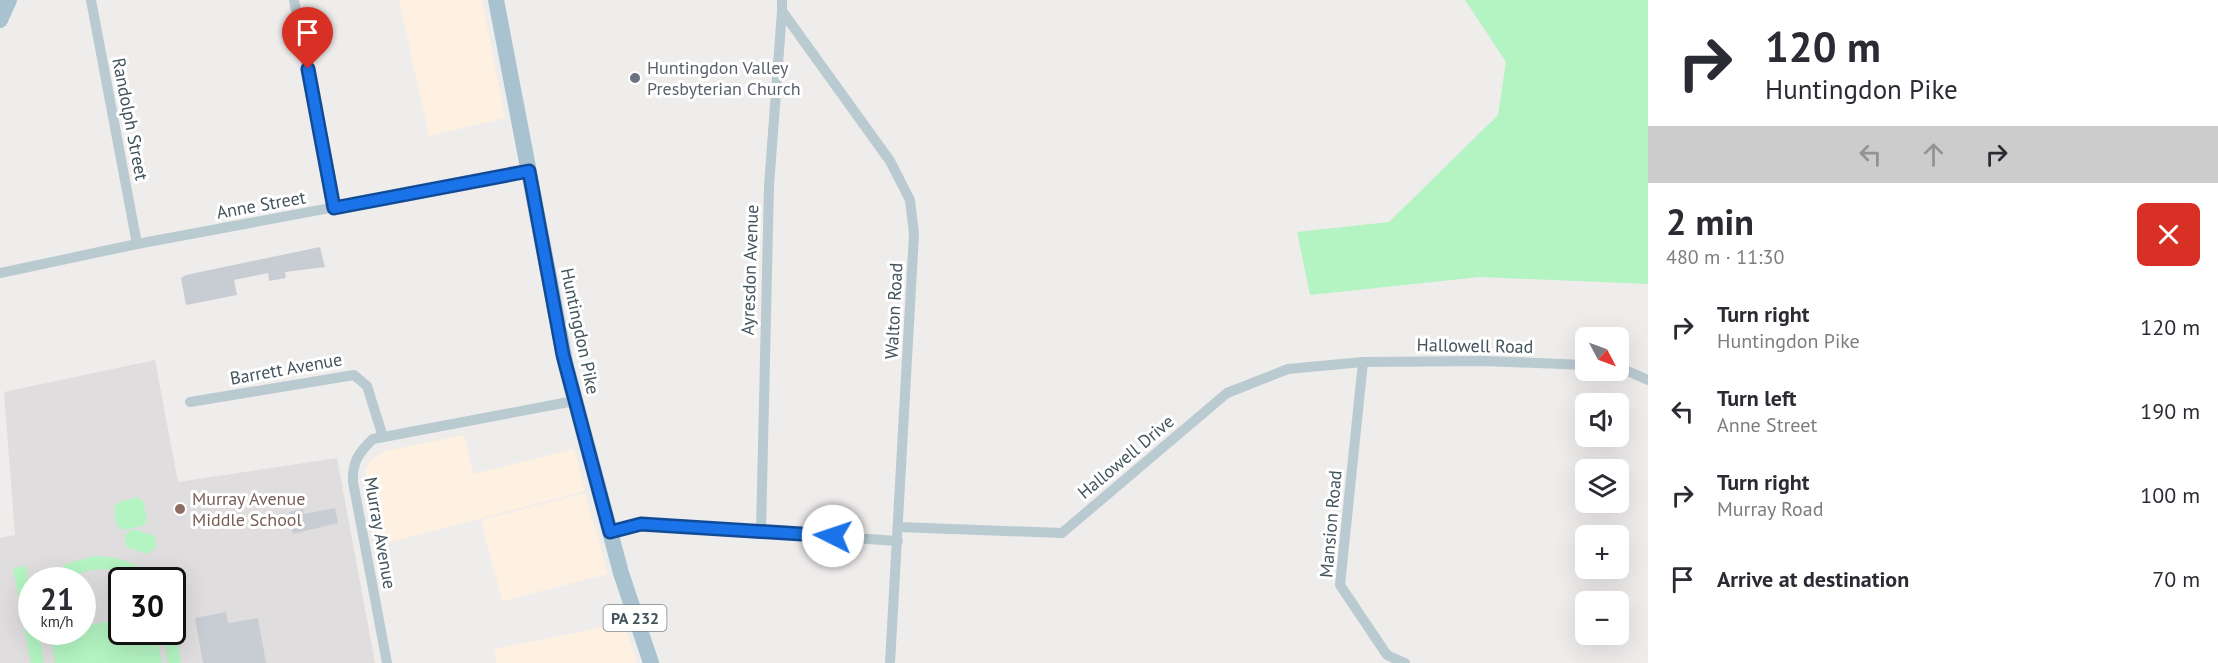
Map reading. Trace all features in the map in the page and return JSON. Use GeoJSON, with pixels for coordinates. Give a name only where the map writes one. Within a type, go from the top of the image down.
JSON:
{"type":"FeatureCollection","features":[{"type":"Feature","properties":{"kind":"main road"},"geometry":{"type":"LineString","coordinates":[[0,20],[9,0]]}},
{"type":"Feature","properties":{"kind":"main road","name":"Huntingdon Pike"},"geometry":{"type":"LineString","coordinates":[[496,0],[574,401],[610,532],[651,663]]}},
{"type":"Feature","properties":{"kind":"street","name":"Randolph Street"},"geometry":{"type":"LineString","coordinates":[[91,0],[137,244]]}},
{"type":"Feature","properties":{"kind":"street"},"geometry":{"type":"LineString","coordinates":[[294,0],[334,208]]}},
{"type":"Feature","properties":{"kind":"street","name":"Walton Road"},"geometry":{"type":"LineString","coordinates":[[782,5],[890,161],[910,200],[914,234],[890,663]]}},
{"type":"Feature","properties":{"kind":"street","name":"Ayresdon Avenue"},"geometry":{"type":"LineString","coordinates":[[761,531],[769,186],[782,5]]}},
{"type":"Feature","properties":{"kind":"street","name":"Anne Street"},"geometry":{"type":"LineString","coordinates":[[0,273],[137,244],[529,171]]}},
{"type":"Feature","properties":{"kind":"street","name":"Hallowell Road"},"geometry":{"type":"LineString","coordinates":[[1364,362],[1485,361],[1575,365]]}},
{"type":"Feature","properties":{"kind":"street","name":"Hallowell Drive"},"geometry":{"type":"LineString","coordinates":[[899,527],[1062,533],[1227,393],[1288,369],[1364,362]]}},
{"type":"Feature","properties":{"kind":"street","name":"Mansion Road"},"geometry":{"type":"LineString","coordinates":[[1364,362],[1340,585],[1387,655],[1405,663]]}},
{"type":"Feature","properties":{"kind":"street"},"geometry":{"type":"LineString","coordinates":[[1629,372],[1648,380]]}},
{"type":"Feature","properties":{"kind":"street","name":"Barrett Avenue"},"geometry":{"type":"LineString","coordinates":[[190,402],[354,375],[367,386],[382,437]]}},
{"type":"Feature","properties":{"kind":"street","name":"Murray Avenue"},"geometry":{"type":"LineString","coordinates":[[387,663],[352,469],[360,450],[373,439],[574,401]]}},
{"type":"Feature","properties":{"kind":"street"},"geometry":{"type":"LineString","coordinates":[[610,532],[641,524],[898,541]]}},
{"type":"Feature","properties":{"kind":"shaded area"},"geometry":{"type":"Polygon","coordinates":[[[399,0],[482,0],[505,118],[429,136],[399,0]]]}},
{"type":"Feature","properties":{"kind":"shaded area","name":"Murray Avenue Middle School"},"geometry":{"type":"Polygon","coordinates":[[[155,360],[178,482],[337,458],[375,663],[0,663],[0,538],[15,535],[4,392],[155,360]]]}},
{"type":"Feature","properties":{"kind":"shaded area"},"geometry":{"type":"Polygon","coordinates":[[[464,435],[473,474],[574,449],[585,491],[379,545],[366,479],[366,469],[371,460],[386,451],[464,435]]]}},
{"type":"Feature","properties":{"kind":"shaded area"},"geometry":{"type":"Polygon","coordinates":[[[585,493],[608,574],[502,601],[481,520],[585,493]]]}},
{"type":"Feature","properties":{"kind":"shaded area"},"geometry":{"type":"Polygon","coordinates":[[[624,623],[637,663],[497,663],[494,649],[624,623]]]}},
{"type":"Feature","properties":{"kind":"green space"},"geometry":{"type":"Polygon","coordinates":[[[1465,0],[1648,0],[1648,284],[1480,277],[1310,295],[1297,232],[1389,222],[1498,115],[1506,62],[1465,0]]]}},
{"type":"Feature","properties":{"kind":"green space"},"geometry":{"type":"Polygon","coordinates":[[[139,497],[144,503],[147,521],[143,526],[123,530],[116,524],[114,506],[139,497]]]}},
{"type":"Feature","properties":{"kind":"green space"},"geometry":{"type":"Polygon","coordinates":[[[133,529],[155,536],[156,547],[147,554],[126,547],[125,535],[133,529]]]}},
{"type":"Feature","properties":{"kind":"green space"},"geometry":{"type":"Polygon","coordinates":[[[95,556],[112,558],[138,567],[108,567],[108,569],[96,570],[96,567],[62,567],[95,556]]]}},
{"type":"Feature","properties":{"kind":"green space"},"geometry":{"type":"Polygon","coordinates":[[[18,567],[18,594],[13,568],[18,567]]]}},
{"type":"Feature","properties":{"kind":"green space"},"geometry":{"type":"Polygon","coordinates":[[[108,621],[108,645],[159,645],[162,663],[55,663],[52,645],[96,645],[96,624],[108,621]]]}},
{"type":"Feature","properties":{"kind":"green space"},"geometry":{"type":"Polygon","coordinates":[[[28,645],[41,645],[44,663],[31,663],[28,645]]]}},
{"type":"Feature","properties":{"kind":"green space"},"geometry":{"type":"Polygon","coordinates":[[[165,645],[178,645],[181,663],[168,663],[165,645]]]}},
{"type":"Feature","properties":{"kind":"building"},"geometry":{"type":"Polygon","coordinates":[[[320,247],[325,267],[285,272],[286,278],[269,281],[268,273],[234,280],[237,295],[186,305],[181,278],[186,275],[320,247]]]}},
{"type":"Feature","properties":{"kind":"building"},"geometry":{"type":"Polygon","coordinates":[[[335,508],[338,523],[293,534],[289,512],[303,509],[304,514],[335,508]]]}},
{"type":"Feature","properties":{"kind":"building"},"geometry":{"type":"Polygon","coordinates":[[[226,612],[228,623],[258,618],[266,663],[203,663],[195,618],[226,612]]]}},
{"type":"Feature","properties":{"kind":"place","name":"Huntingdon Valley Presbyterian Church"},"geometry":{"type":"Point","coordinates":[635,78]}},
{"type":"Feature","properties":{"kind":"place","name":"Murray Avenue Middle School"},"geometry":{"type":"Point","coordinates":[180,509]}},
{"type":"Feature","properties":{"kind":"route"},"geometry":{"type":"LineString","coordinates":[[308,69],[334,208],[529,171],[563,355],[610,532],[641,524],[833,536]]}}]}
